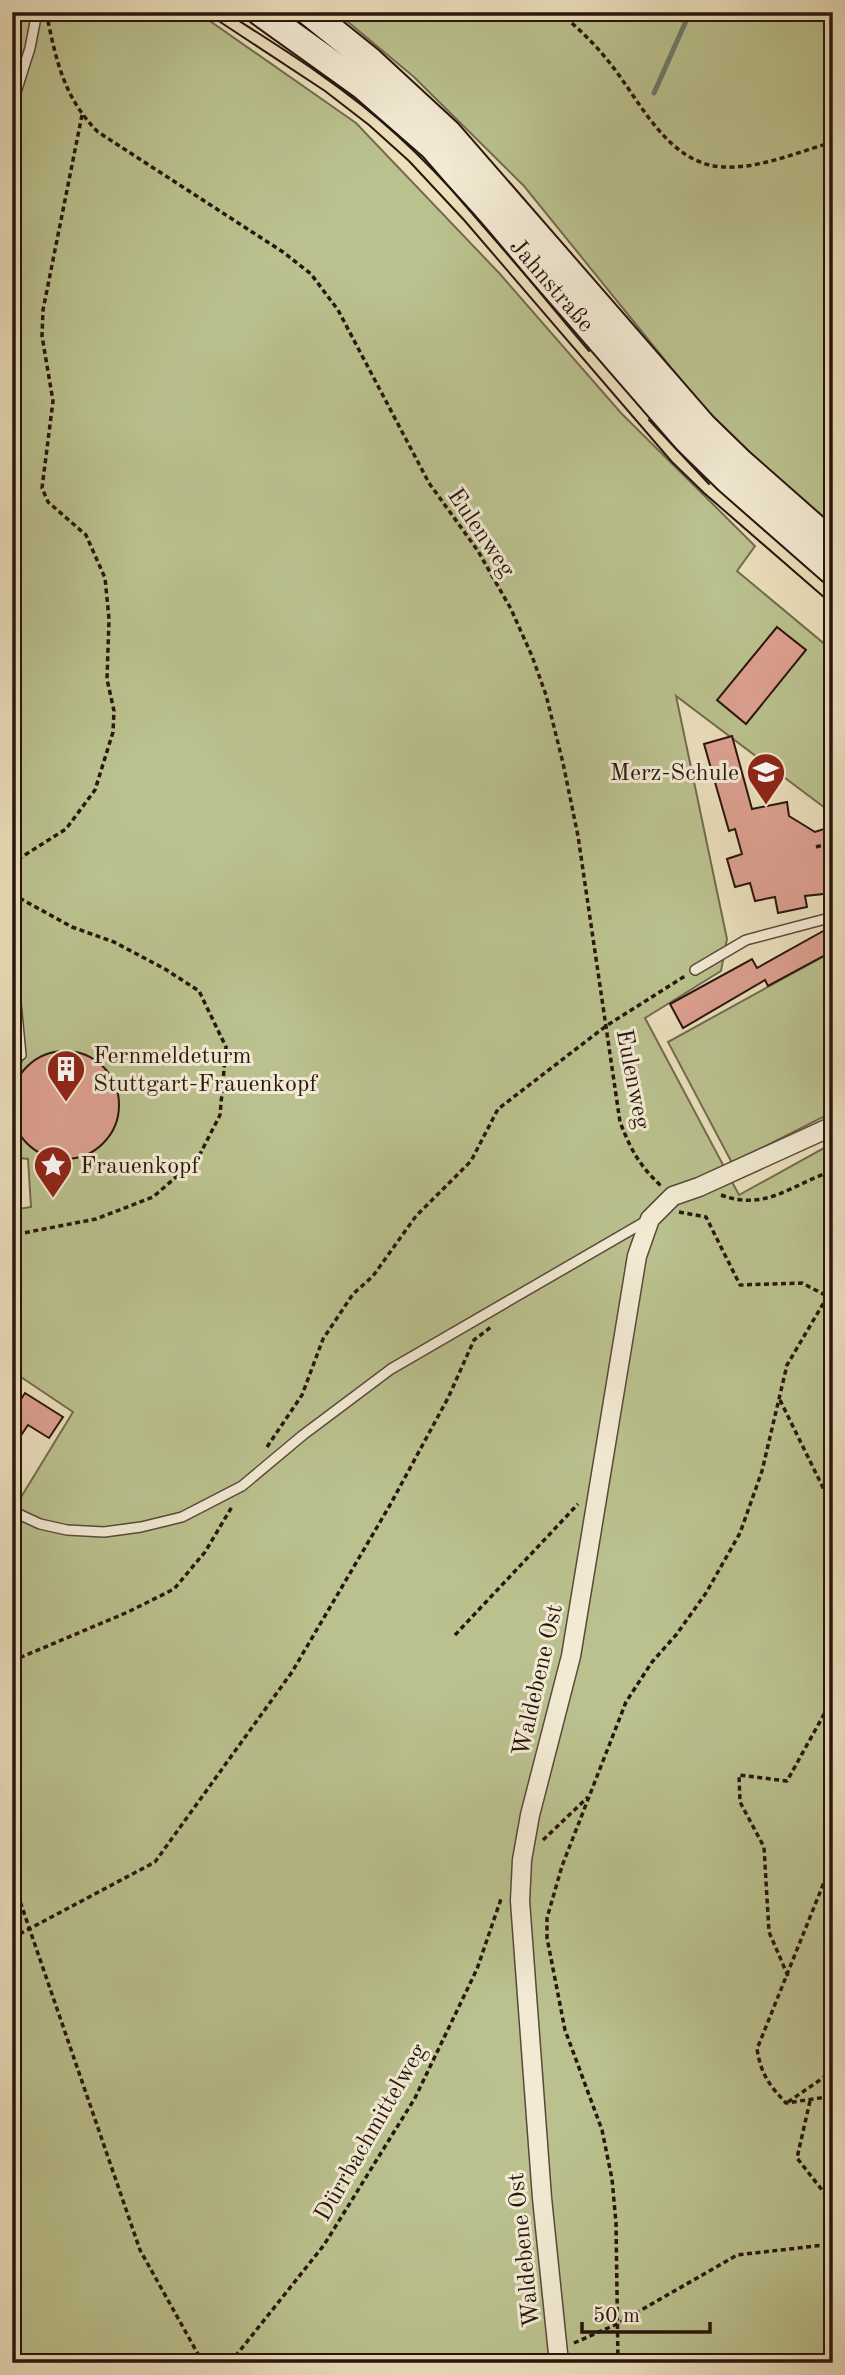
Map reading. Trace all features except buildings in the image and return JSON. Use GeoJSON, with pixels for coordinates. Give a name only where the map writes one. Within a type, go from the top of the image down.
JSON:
{"type":"FeatureCollection","features":[{"type":"Feature","properties":{"kind":"main road","name":"Jahnstraße"},"geometry":{"type":"LineString","coordinates":[[260,12],[363,86],[433,147],[687,440],[728,480],[833,572]]}},
{"type":"Feature","properties":{"kind":"main road","name":"Jahnstraße"},"geometry":{"type":"LineString","coordinates":[[309,12],[388,76],[448,133],[696,419],[740,462],[833,544]]}},
{"type":"Feature","properties":{"kind":"street","name":"Waldebene Ost"},"geometry":{"type":"LineString","coordinates":[[559,2357],[541,2185],[520,1901],[522,1860],[530,1815],[571,1656],[637,1255],[650,1219],[673,1196],[699,1187],[833,1126]]}},
{"type":"Feature","properties":{"kind":"lane"},"geometry":{"type":"LineString","coordinates":[[12,105],[30,48],[37,12]]}},
{"type":"Feature","properties":{"kind":"lane"},"geometry":{"type":"LineString","coordinates":[[695,970],[746,940],[833,917]]}},
{"type":"Feature","properties":{"kind":"lane"},"geometry":{"type":"LineString","coordinates":[[12,962],[21,1055]]}},
{"type":"Feature","properties":{"kind":"lane"},"geometry":{"type":"LineString","coordinates":[[12,1511],[40,1524],[68,1530],[104,1532],[182,1517],[242,1486],[303,1435],[391,1369],[650,1219]]}},
{"type":"Feature","properties":{"kind":"path","name":"Eulenweg"},"geometry":{"type":"LineString","coordinates":[[47,12],[57,61],[69,93],[82,115],[98,132],[283,252],[310,274],[338,310],[429,483],[478,551],[511,609],[546,695],[563,763],[578,836],[621,1122],[630,1148],[643,1169],[673,1196]]}},
{"type":"Feature","properties":{"kind":"path"},"geometry":{"type":"LineString","coordinates":[[559,12],[588,37],[669,143],[703,165],[726,167],[762,162],[833,142]]}},
{"type":"Feature","properties":{"kind":"path"},"geometry":{"type":"LineString","coordinates":[[12,876],[20,858],[66,829],[95,790],[113,732],[114,711],[107,679],[110,619],[105,578],[86,536],[48,502],[42,488],[53,401],[43,336],[43,310],[82,115]]}},
{"type":"Feature","properties":{"kind":"path"},"geometry":{"type":"LineString","coordinates":[[816,847],[833,842]]}},
{"type":"Feature","properties":{"kind":"path"},"geometry":{"type":"LineString","coordinates":[[12,894],[72,927],[114,942],[199,991],[226,1047],[220,1115],[198,1158],[153,1196],[96,1219],[18,1234],[12,1243]]}},
{"type":"Feature","properties":{"kind":"path"},"geometry":{"type":"LineString","coordinates":[[264,1451],[302,1395],[323,1339],[353,1294],[373,1276],[416,1216],[471,1161],[498,1109],[606,1026],[695,970]]}},
{"type":"Feature","properties":{"kind":"path"},"geometry":{"type":"LineString","coordinates":[[699,1187],[726,1197],[747,1201],[760,1200],[772,1198],[833,1171]]}},
{"type":"Feature","properties":{"kind":"path"},"geometry":{"type":"LineString","coordinates":[[650,1219],[679,1212],[706,1217],[740,1285],[802,1283],[827,1296]]}},
{"type":"Feature","properties":{"kind":"path"},"geometry":{"type":"LineString","coordinates":[[12,1265],[18,1234]]}},
{"type":"Feature","properties":{"kind":"path"},"geometry":{"type":"LineString","coordinates":[[618,2363],[616,2223],[612,2179],[602,2130],[565,2030],[547,1938],[547,1918],[552,1896],[626,1702],[652,1662],[676,1635],[706,1593],[740,1533],[762,1471],[787,1365],[833,1287]]}},
{"type":"Feature","properties":{"kind":"path"},"geometry":{"type":"LineString","coordinates":[[12,1938],[155,1862],[292,1672],[390,1505],[448,1398],[474,1340],[496,1323]]}},
{"type":"Feature","properties":{"kind":"path"},"geometry":{"type":"LineString","coordinates":[[780,1398],[833,1508]]}},
{"type":"Feature","properties":{"kind":"path"},"geometry":{"type":"LineString","coordinates":[[12,1661],[128,1612],[174,1588],[205,1552],[229,1516],[242,1486]]}},
{"type":"Feature","properties":{"kind":"path"},"geometry":{"type":"LineString","coordinates":[[454,1635],[591,1491],[600,1487]]}},
{"type":"Feature","properties":{"kind":"path"},"geometry":{"type":"LineString","coordinates":[[788,1976],[769,1932],[764,1847],[740,1802],[739,1775],[787,1781],[833,1698]]}},
{"type":"Feature","properties":{"kind":"path"},"geometry":{"type":"LineString","coordinates":[[522,1860],[589,1796]]}},
{"type":"Feature","properties":{"kind":"path"},"geometry":{"type":"LineString","coordinates":[[786,2103],[770,2086],[760,2067],[757,2049],[833,1860]]}},
{"type":"Feature","properties":{"kind":"path"},"geometry":{"type":"LineString","coordinates":[[12,1878],[32,1929],[140,2250],[202,2363]]}},
{"type":"Feature","properties":{"kind":"path","name":"Dürrbachmittelweg"},"geometry":{"type":"LineString","coordinates":[[230,2363],[324,2245],[415,2098],[477,1969],[504,1889]]}},
{"type":"Feature","properties":{"kind":"path"},"geometry":{"type":"LineString","coordinates":[[786,2103],[833,2071]]}},
{"type":"Feature","properties":{"kind":"path"},"geometry":{"type":"LineString","coordinates":[[786,2103],[833,2095]]}},
{"type":"Feature","properties":{"kind":"path"},"geometry":{"type":"LineString","coordinates":[[810,2101],[797,2158],[833,2204]]}},
{"type":"Feature","properties":{"kind":"path"},"geometry":{"type":"LineString","coordinates":[[559,2357],[737,2255],[833,2244]]}},
{"type":"Feature","properties":{"kind":"green space"},"geometry":{"type":"Polygon","coordinates":[[[12,12],[197,12],[356,123],[500,274],[621,413],[755,546],[737,571],[833,651],[833,814],[676,696],[727,939],[721,971],[645,1018],[739,1195],[833,1143],[833,2363],[12,2363],[12,1512],[73,1412],[12,1371],[12,1210],[31,1207],[28,1159],[12,1157],[12,1078],[25,1056],[12,1055],[12,12]]]}},
{"type":"Feature","properties":{"kind":"green space"},"geometry":{"type":"Polygon","coordinates":[[[336,12],[833,12],[833,526],[719,427],[524,186],[414,77],[336,12]]]}},
{"type":"Feature","properties":{"kind":"green space"},"geometry":{"type":"Polygon","coordinates":[[[824,956],[833,971],[833,1112],[732,1163],[668,1042],[824,956]]]}},
{"type":"Feature","properties":{"kind":"waterway"},"geometry":{"type":"LineString","coordinates":[[654,93],[690,12]]}},
{"type":"Feature","properties":{"kind":"tram line"},"geometry":{"type":"LineString","coordinates":[[205,12],[325,91],[409,161],[464,220],[672,462],[833,605]]}},
{"type":"Feature","properties":{"kind":"tram line"},"geometry":{"type":"LineString","coordinates":[[225,12],[336,86],[398,136],[473,214],[589,351]]}},
{"type":"Feature","properties":{"kind":"tram line"},"geometry":{"type":"LineString","coordinates":[[649,420],[709,484]]}},
{"type":"Feature","properties":{"kind":"place","name":"Merz-Schule"},"geometry":{"type":"Point","coordinates":[766,806]}},
{"type":"Feature","properties":{"kind":"place","name":"Fernmeldeturm Stuttgart-Frauenkopf"},"geometry":{"type":"Point","coordinates":[66,1103]}},
{"type":"Feature","properties":{"kind":"place","name":"Frauenkopf"},"geometry":{"type":"Point","coordinates":[53,1199]}}]}
